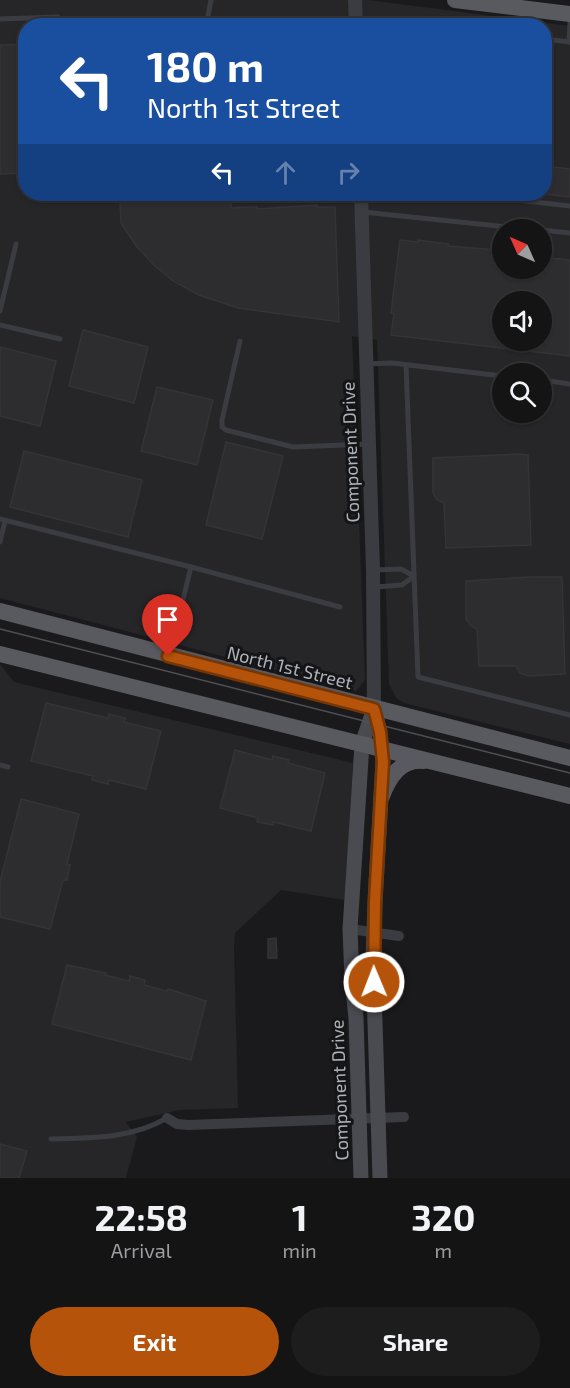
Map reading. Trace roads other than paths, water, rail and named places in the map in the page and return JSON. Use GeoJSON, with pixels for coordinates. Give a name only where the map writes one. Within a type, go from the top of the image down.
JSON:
{"type":"FeatureCollection","features":[{"type":"Feature","properties":{"kind":"main road"},"geometry":{"type":"LineString","coordinates":[[455,0],[570,14]]}},
{"type":"Feature","properties":{"kind":"main road","name":"North 1st Street"},"geometry":{"type":"LineString","coordinates":[[0,611],[570,758]]}},
{"type":"Feature","properties":{"kind":"main road"},"geometry":{"type":"LineString","coordinates":[[0,654],[570,796]]}},
{"type":"Feature","properties":{"kind":"main road","name":"Component Drive"},"geometry":{"type":"LineString","coordinates":[[361,1178],[356,1018],[350,929],[362,744],[374,709]]}},
{"type":"Feature","properties":{"kind":"main road","name":"Component Drive"},"geometry":{"type":"LineString","coordinates":[[374,709],[383,749],[374,933],[380,1178]]}},
{"type":"Feature","properties":{"kind":"main road"},"geometry":{"type":"LineString","coordinates":[[382,796],[389,779],[405,764],[413,760],[439,763]]}},
{"type":"Feature","properties":{"kind":"street"},"geometry":{"type":"LineString","coordinates":[[355,0],[356,18]]}},
{"type":"Feature","properties":{"kind":"street","name":"Component Drive"},"geometry":{"type":"LineString","coordinates":[[361,201],[374,587],[374,709]]}},
{"type":"Feature","properties":{"kind":"street"},"geometry":{"type":"LineString","coordinates":[[350,929],[399,936]]}},
{"type":"Feature","properties":{"kind":"street"},"geometry":{"type":"LineString","coordinates":[[167,1119],[177,1124],[188,1125],[404,1117]]}},
{"type":"Feature","properties":{"kind":"lane"},"geometry":{"type":"LineString","coordinates":[[208,18],[212,0]]}},
{"type":"Feature","properties":{"kind":"lane"},"geometry":{"type":"LineString","coordinates":[[29,18],[58,17]]}},
{"type":"Feature","properties":{"kind":"lane"},"geometry":{"type":"LineString","coordinates":[[0,19],[18,18]]}},
{"type":"Feature","properties":{"kind":"lane"},"geometry":{"type":"LineString","coordinates":[[552,40],[570,42],[570,23]]}},
{"type":"Feature","properties":{"kind":"lane"},"geometry":{"type":"LineString","coordinates":[[526,201],[570,206]]}},
{"type":"Feature","properties":{"kind":"lane"},"geometry":{"type":"LineString","coordinates":[[362,212],[492,225]]}},
{"type":"Feature","properties":{"kind":"lane"},"geometry":{"type":"LineString","coordinates":[[552,231],[570,233]]}},
{"type":"Feature","properties":{"kind":"lane"},"geometry":{"type":"LineString","coordinates":[[0,311],[16,244]]}},
{"type":"Feature","properties":{"kind":"lane"},"geometry":{"type":"LineString","coordinates":[[0,325],[60,339]]}},
{"type":"Feature","properties":{"kind":"lane"},"geometry":{"type":"LineString","coordinates":[[240,341],[222,427],[226,430],[293,447],[369,444]]}},
{"type":"Feature","properties":{"kind":"lane"},"geometry":{"type":"LineString","coordinates":[[366,364],[392,363],[492,375]]}},
{"type":"Feature","properties":{"kind":"lane"},"geometry":{"type":"LineString","coordinates":[[406,366],[418,677],[570,715]]}},
{"type":"Feature","properties":{"kind":"lane"},"geometry":{"type":"LineString","coordinates":[[552,381],[570,384]]}},
{"type":"Feature","properties":{"kind":"lane"},"geometry":{"type":"LineString","coordinates":[[0,542],[2,520],[340,607]]}},
{"type":"Feature","properties":{"kind":"lane"},"geometry":{"type":"LineString","coordinates":[[168,656],[191,567]]}},
{"type":"Feature","properties":{"kind":"lane"},"geometry":{"type":"LineString","coordinates":[[373,570],[401,568],[414,576]]}},
{"type":"Feature","properties":{"kind":"lane"},"geometry":{"type":"LineString","coordinates":[[374,587],[402,585],[414,576]]}},
{"type":"Feature","properties":{"kind":"lane"},"geometry":{"type":"LineString","coordinates":[[0,765],[8,767]]}},
{"type":"Feature","properties":{"kind":"lane"},"geometry":{"type":"LineString","coordinates":[[51,1139],[114,1137],[151,1128],[167,1119]]}},
{"type":"Feature","properties":{"kind":"tram line"},"geometry":{"type":"LineString","coordinates":[[0,629],[570,773]]}}]}
